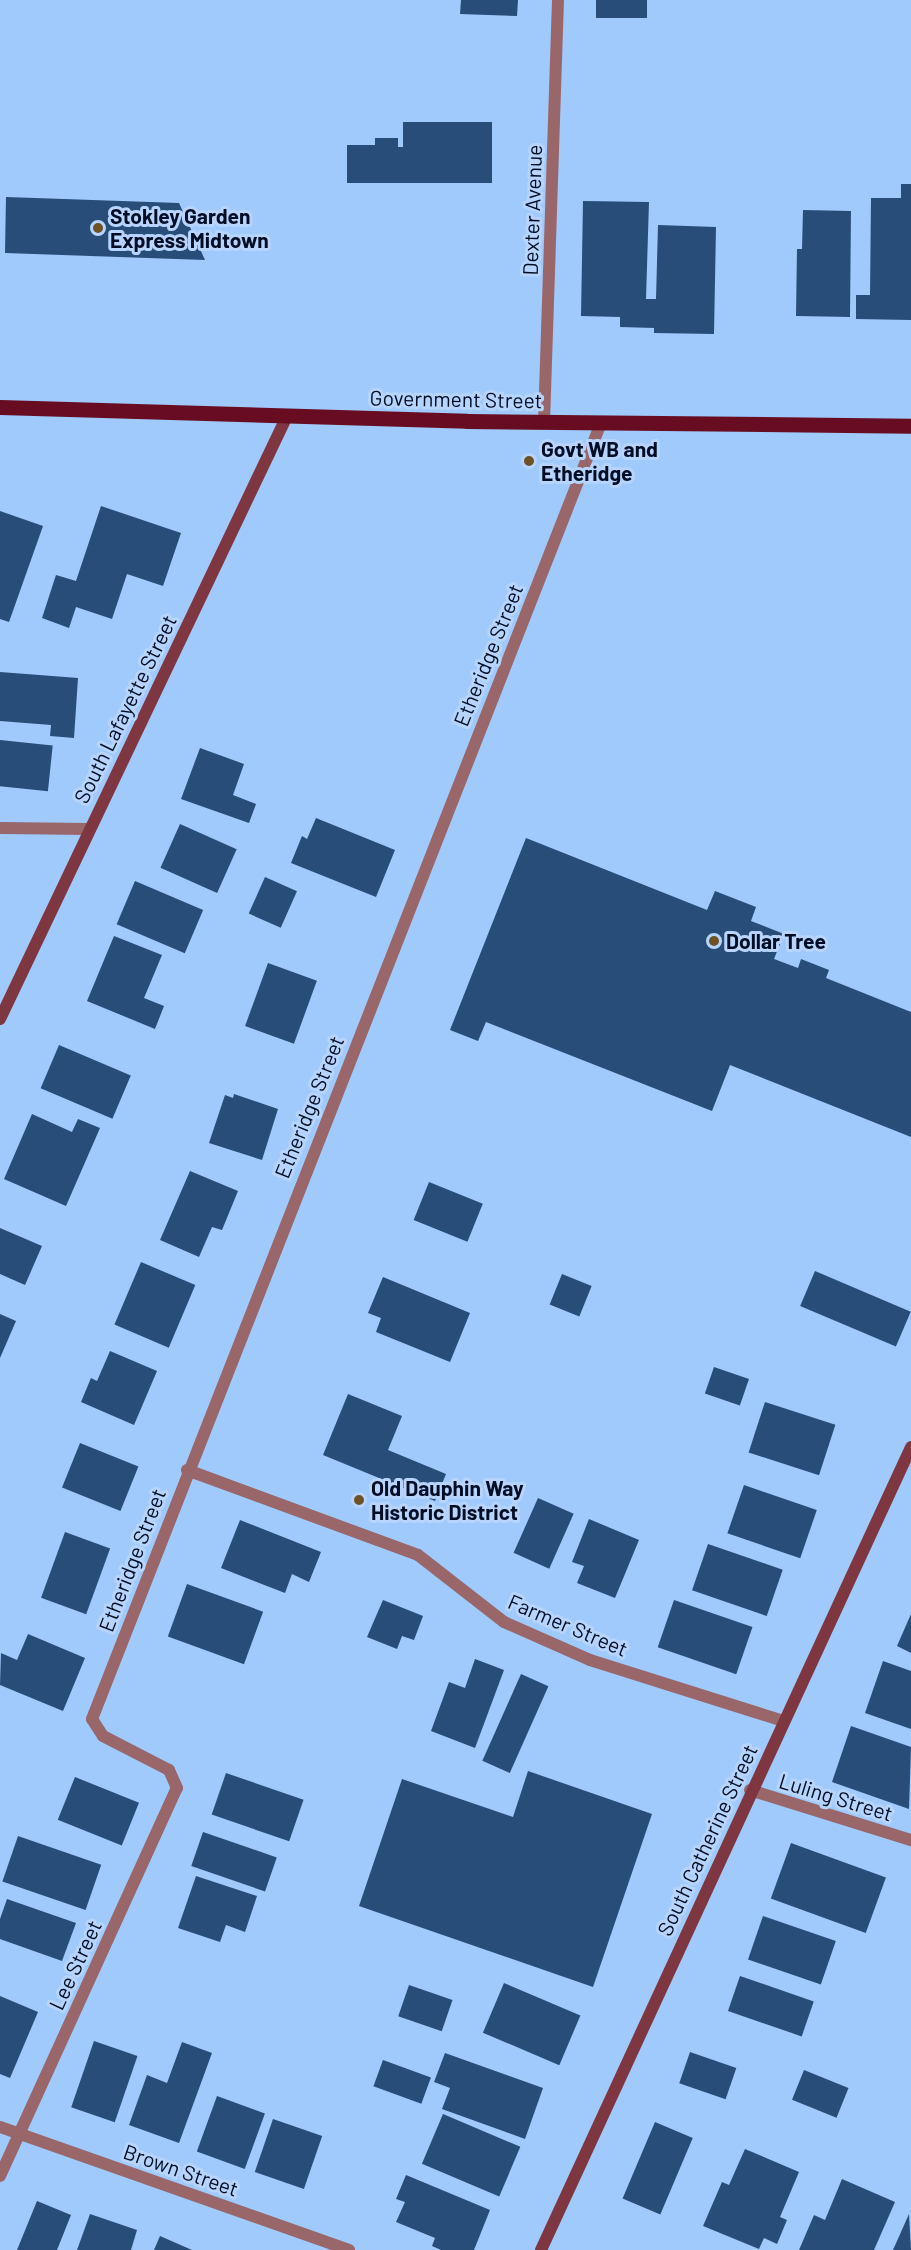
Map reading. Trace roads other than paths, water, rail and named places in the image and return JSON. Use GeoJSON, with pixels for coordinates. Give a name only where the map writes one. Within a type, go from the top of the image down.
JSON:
{"type":"FeatureCollection","features":[{"type":"Feature","properties":{"kind":"main road","name":"Government Street"},"geometry":{"type":"LineString","coordinates":[[0,407],[544,422],[911,426]]}},
{"type":"Feature","properties":{"kind":"street","name":"Dexter Avenue"},"geometry":{"type":"LineString","coordinates":[[544,422],[558,0]]}},
{"type":"Feature","properties":{"kind":"street","name":"South Lafayette Street"},"geometry":{"type":"LineString","coordinates":[[0,1019],[287,416]]}},
{"type":"Feature","properties":{"kind":"street","name":"Etheridge Street"},"geometry":{"type":"LineString","coordinates":[[169,1770],[103,1736],[92,1719],[187,1470],[601,423]]}},
{"type":"Feature","properties":{"kind":"street"},"geometry":{"type":"LineString","coordinates":[[0,828],[89,829]]}},
{"type":"Feature","properties":{"kind":"street","name":"South Catherine Street"},"geometry":{"type":"LineString","coordinates":[[541,2250],[750,1790],[911,1447]]}},
{"type":"Feature","properties":{"kind":"street","name":"Farmer Street"},"geometry":{"type":"LineString","coordinates":[[187,1470],[418,1555],[504,1622],[590,1660],[783,1721]]}},
{"type":"Feature","properties":{"kind":"street","name":"Lee Street"},"geometry":{"type":"LineString","coordinates":[[0,2176],[177,1788],[169,1770]]}},
{"type":"Feature","properties":{"kind":"street","name":"Luling Street"},"geometry":{"type":"LineString","coordinates":[[750,1790],[911,1840]]}},
{"type":"Feature","properties":{"kind":"street","name":"Brown Street"},"geometry":{"type":"LineString","coordinates":[[0,2127],[349,2250]]}},
{"type":"Feature","properties":{"kind":"place","name":"Stokley Garden Express Midtown"},"geometry":{"type":"Point","coordinates":[98,228]}},
{"type":"Feature","properties":{"kind":"place","name":"Govt WB and Etheridge"},"geometry":{"type":"Point","coordinates":[529,461]}},
{"type":"Feature","properties":{"kind":"place","name":"Dollar Tree"},"geometry":{"type":"Point","coordinates":[714,941]}},
{"type":"Feature","properties":{"kind":"place","name":"Old Dauphin Way Historic District"},"geometry":{"type":"Point","coordinates":[359,1500]}}]}
